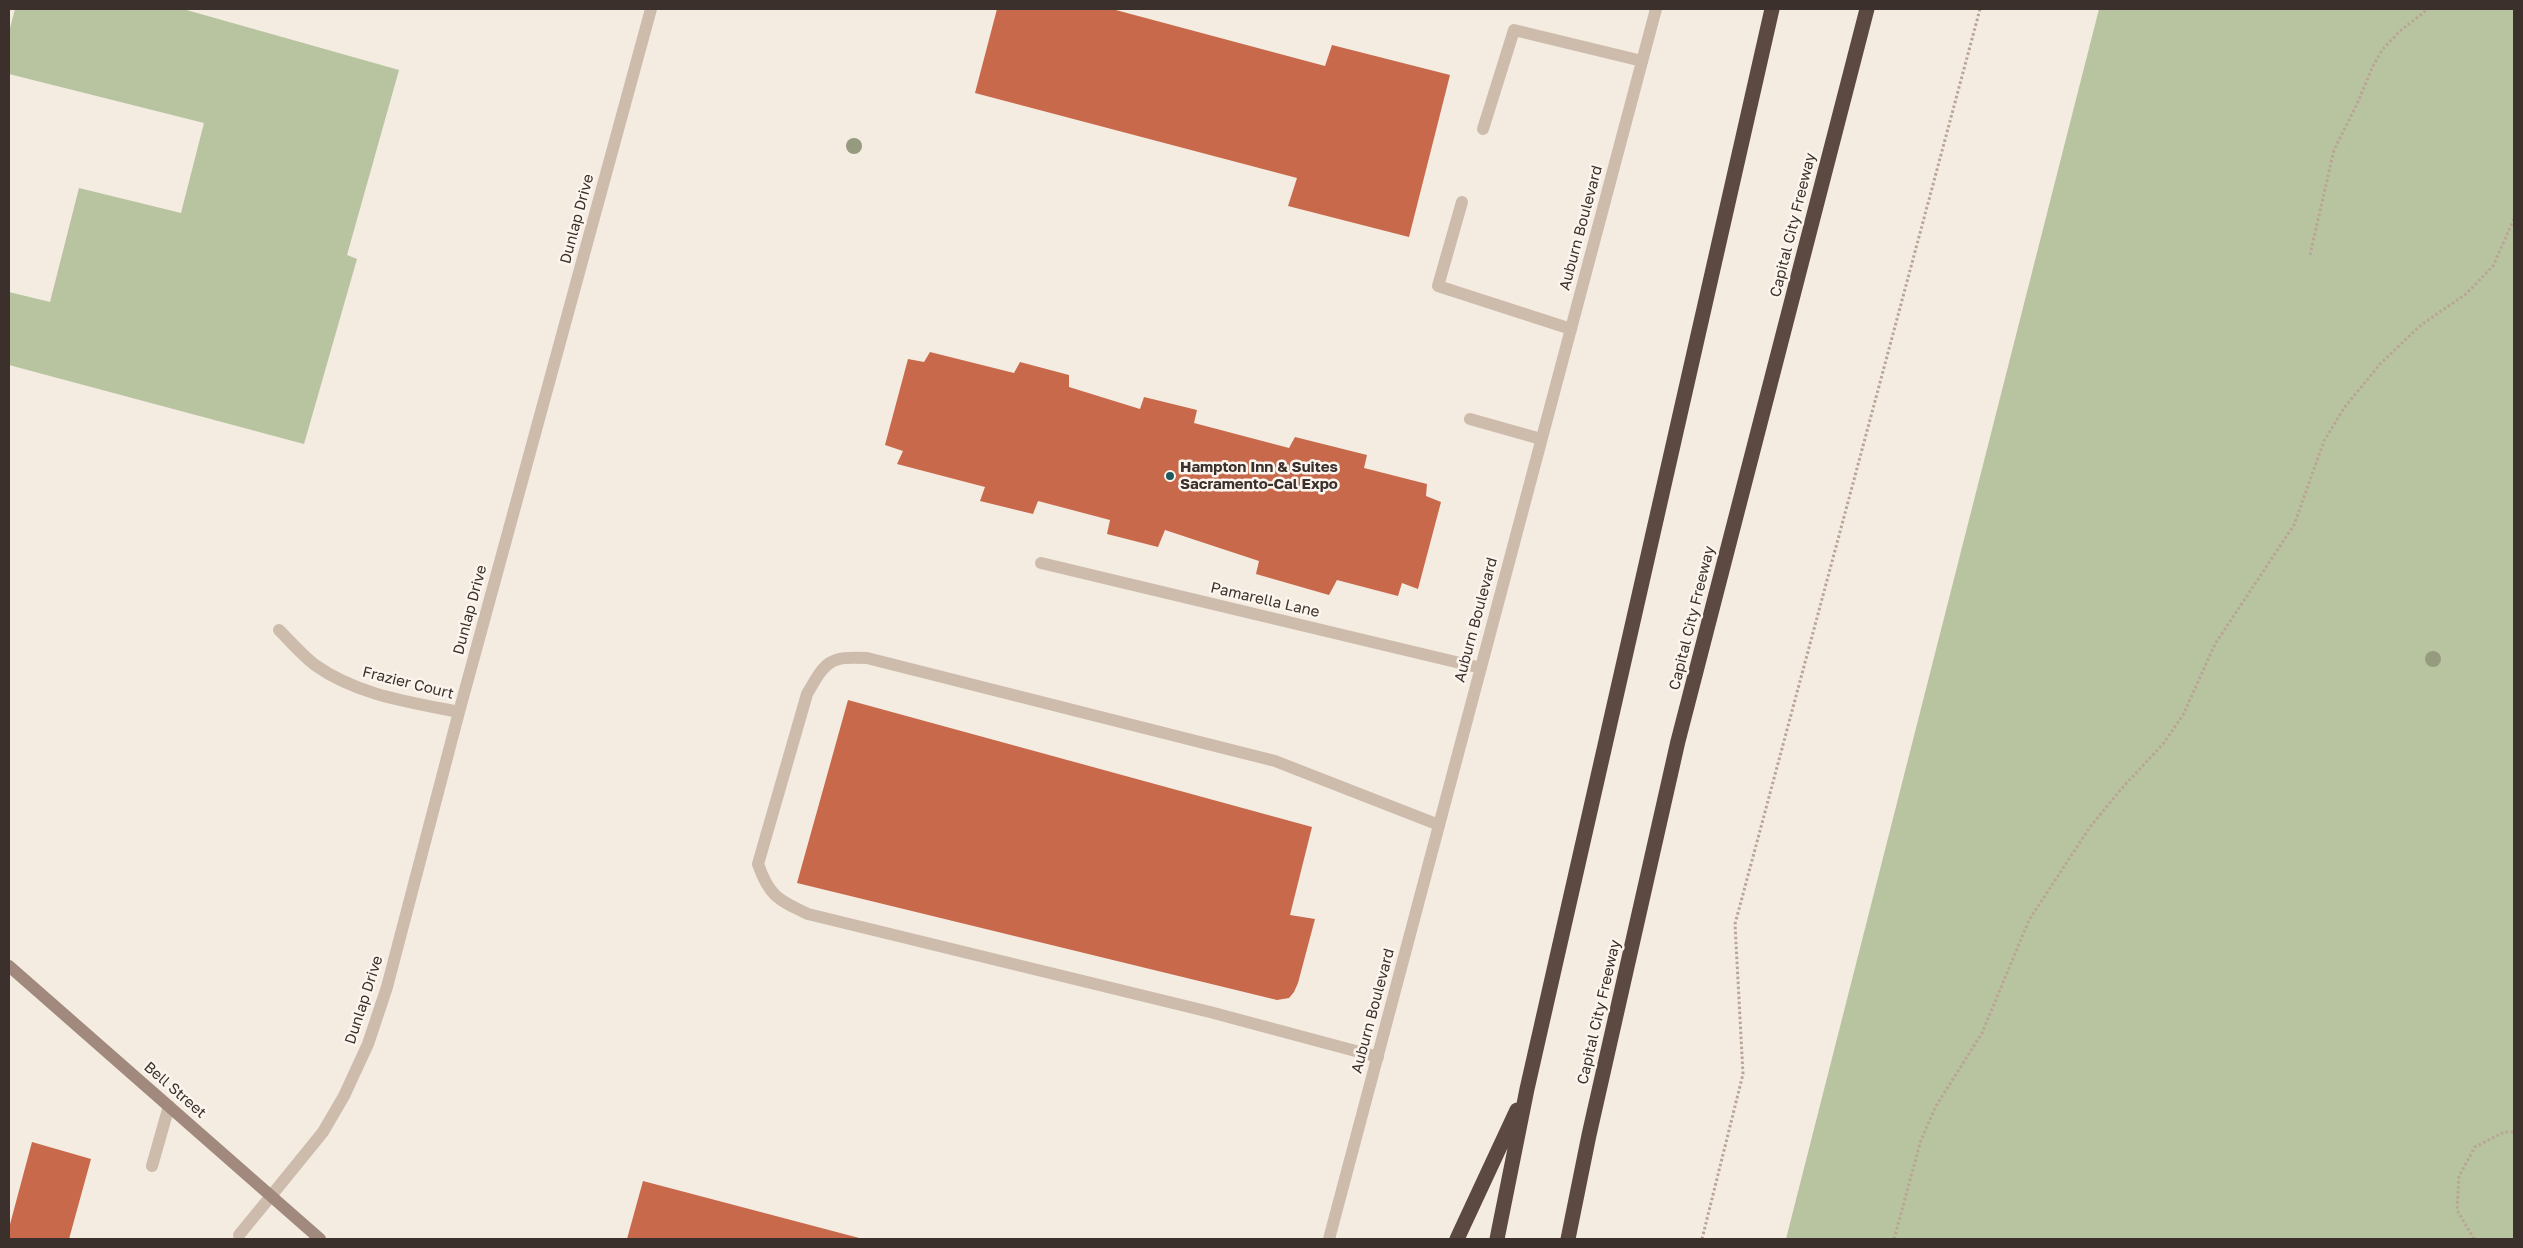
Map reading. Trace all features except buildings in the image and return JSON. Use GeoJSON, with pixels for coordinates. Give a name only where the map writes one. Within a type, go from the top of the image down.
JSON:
{"type":"FeatureCollection","features":[{"type":"Feature","properties":{"kind":"highway"},"geometry":{"type":"LineString","coordinates":[[1766,32],[1768,9]]}},
{"type":"Feature","properties":{"kind":"highway"},"geometry":{"type":"LineString","coordinates":[[1497,1239],[1527,1088],[1772,9]]}},
{"type":"Feature","properties":{"kind":"highway","name":"Capital City Freeway"},"geometry":{"type":"LineString","coordinates":[[1568,1239],[1589,1135],[1678,742],[1867,9]]}},
{"type":"Feature","properties":{"kind":"highway"},"geometry":{"type":"LineString","coordinates":[[1457,1239],[1527,1088]]}},
{"type":"Feature","properties":{"kind":"street","name":"Dunlap Drive"},"geometry":{"type":"LineString","coordinates":[[239,1235],[323,1132],[344,1096],[368,1044],[387,987],[459,712],[651,9]]}},
{"type":"Feature","properties":{"kind":"street","name":"Auburn Boulevard"},"geometry":{"type":"LineString","coordinates":[[1329,1239],[1656,9]]}},
{"type":"Feature","properties":{"kind":"street"},"geometry":{"type":"LineString","coordinates":[[1483,130],[1514,30],[1642,61]]}},
{"type":"Feature","properties":{"kind":"street"},"geometry":{"type":"LineString","coordinates":[[1462,202],[1438,286],[1571,329]]}},
{"type":"Feature","properties":{"kind":"street"},"geometry":{"type":"LineString","coordinates":[[1470,419],[1541,439]]}},
{"type":"Feature","properties":{"kind":"street","name":"Pamarella Lane"},"geometry":{"type":"LineString","coordinates":[[1041,563],[1481,668]]}},
{"type":"Feature","properties":{"kind":"street","name":"Frazier Court"},"geometry":{"type":"LineString","coordinates":[[279,630],[314,664],[344,683],[378,696],[459,712]]}},
{"type":"Feature","properties":{"kind":"street"},"geometry":{"type":"LineString","coordinates":[[1378,1057],[1210,1012],[808,914],[787,904],[766,886],[758,864],[807,694],[822,669],[840,657],[868,658],[1275,760],[1440,825]]}},
{"type":"Feature","properties":{"kind":"street","name":"Bell Street"},"geometry":{"type":"LineString","coordinates":[[9,966],[320,1239]]}},
{"type":"Feature","properties":{"kind":"street"},"geometry":{"type":"LineString","coordinates":[[152,1166],[169,1106]]}},
{"type":"Feature","properties":{"kind":"path"},"geometry":{"type":"LineString","coordinates":[[1702,1239],[1743,1074],[1736,924],[1980,9]]}},
{"type":"Feature","properties":{"kind":"path"},"geometry":{"type":"LineString","coordinates":[[2310,256],[2334,150],[2357,104],[2372,68],[2382,50],[2400,31],[2428,9]]}},
{"type":"Feature","properties":{"kind":"path"},"geometry":{"type":"LineString","coordinates":[[1894,1239],[1921,1140],[1936,1106],[1982,1033],[1997,1001],[2028,920],[2090,827],[2123,787],[2163,744],[2183,715],[2215,644],[2294,525],[2324,442],[2344,408],[2381,363],[2414,331],[2466,294],[2493,266],[2514,219]]}},
{"type":"Feature","properties":{"kind":"path"},"geometry":{"type":"LineString","coordinates":[[2474,1239],[2457,1210],[2459,1176],[2475,1147],[2504,1132],[2514,1132]]}},
{"type":"Feature","properties":{"kind":"green space"},"geometry":{"type":"Polygon","coordinates":[[[15,9],[183,9],[399,70],[347,255],[357,259],[304,444],[9,365],[9,292],[50,302],[79,188],[181,213],[204,123],[9,74],[9,32],[15,9]]]}},
{"type":"Feature","properties":{"kind":"green space"},"geometry":{"type":"Polygon","coordinates":[[[2099,9],[2514,9],[2514,1239],[1786,1239],[2099,9]]]}},
{"type":"Feature","properties":{"kind":"place","name":"Hampton Inn & Suites Sacramento-Cal Expo"},"geometry":{"type":"Point","coordinates":[1170,476]}}]}
